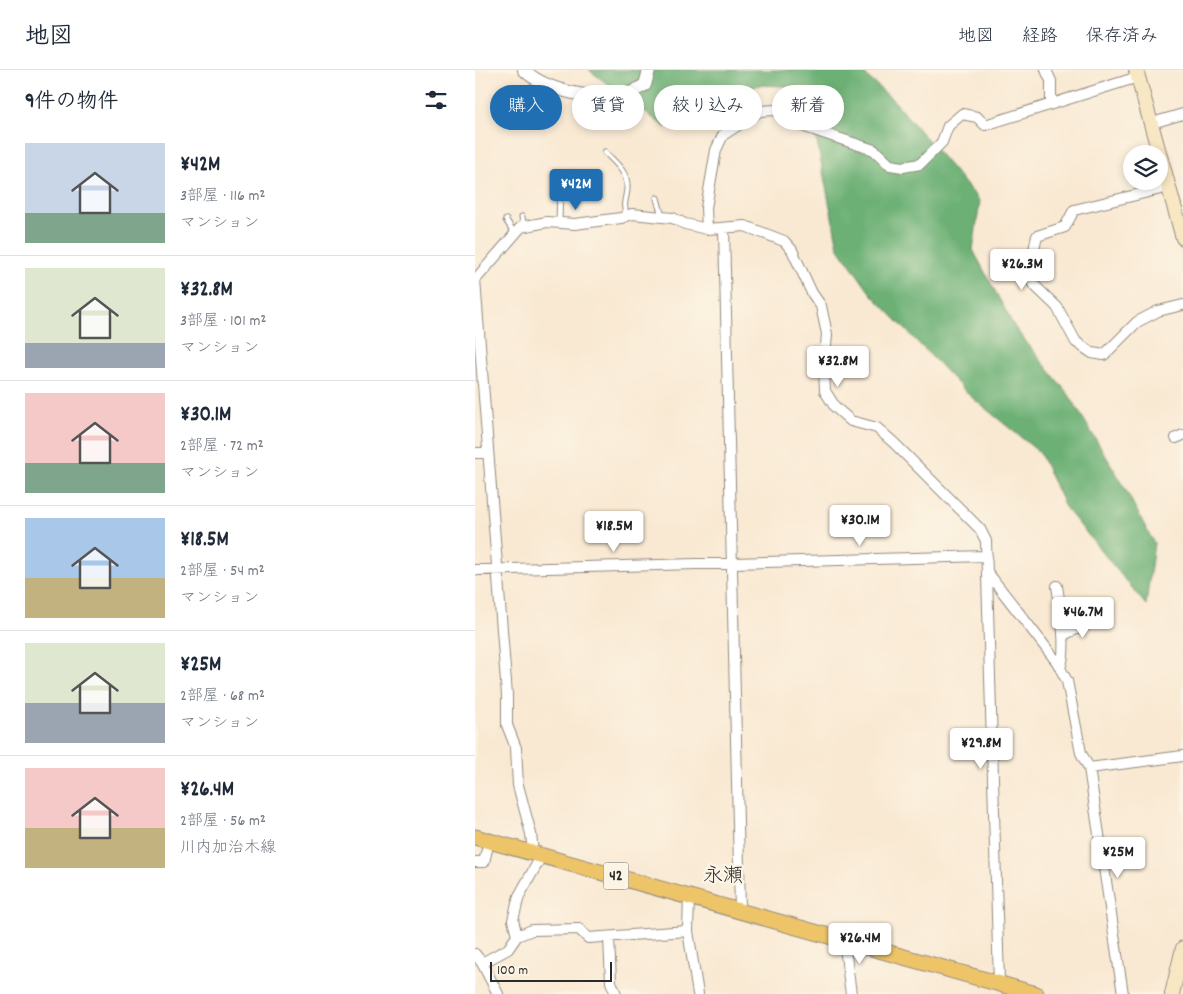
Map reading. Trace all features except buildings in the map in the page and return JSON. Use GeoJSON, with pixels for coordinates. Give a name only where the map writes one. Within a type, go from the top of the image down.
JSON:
{"type":"FeatureCollection","features":[{"type":"Feature","properties":{"kind":"main road"},"geometry":{"type":"LineString","coordinates":[[1137,74],[1183,238]]}},
{"type":"Feature","properties":{"kind":"main road","name":"42"},"geometry":{"type":"LineString","coordinates":[[482,839],[1036,994]]}},
{"type":"Feature","properties":{"kind":"main road"},"geometry":{"type":"LineString","coordinates":[[1172,994],[1183,948]]}},
{"type":"Feature","properties":{"kind":"street"},"geometry":{"type":"LineString","coordinates":[[524,70],[533,79],[549,85],[581,94],[598,96],[629,94],[645,85],[649,70]]}},
{"type":"Feature","properties":{"kind":"street"},"geometry":{"type":"LineString","coordinates":[[1046,70],[1051,82],[1051,104]]}},
{"type":"Feature","properties":{"kind":"street"},"geometry":{"type":"LineString","coordinates":[[707,229],[706,208],[716,150],[723,136],[760,111],[775,110],[797,124],[874,150],[890,165],[903,167],[920,164],[942,142],[948,126],[962,114],[977,117],[985,125],[1137,74]]}},
{"type":"Feature","properties":{"kind":"street"},"geometry":{"type":"LineString","coordinates":[[1152,123],[1183,114]]}},
{"type":"Feature","properties":{"kind":"street"},"geometry":{"type":"LineString","coordinates":[[1169,187],[1074,210],[1065,227],[1037,236],[1031,275],[1033,284],[1057,307],[1076,342],[1092,354],[1104,355],[1137,322],[1159,311],[1183,305]]}},
{"type":"Feature","properties":{"kind":"street"},"geometry":{"type":"LineString","coordinates":[[517,936],[513,920],[519,896],[538,854],[519,786],[516,748],[507,725],[507,695],[475,280],[521,228],[523,222],[575,224],[621,218],[631,214],[673,218],[685,224],[707,229],[745,226],[784,242],[792,250],[812,293],[821,306],[827,334],[824,369],[825,391],[835,407],[851,421],[877,428],[894,443],[980,529],[986,541],[999,984]]}},
{"type":"Feature","properties":{"kind":"street"},"geometry":{"type":"LineString","coordinates":[[724,228],[740,910]]}},
{"type":"Feature","properties":{"kind":"street"},"geometry":{"type":"LineString","coordinates":[[475,453],[488,453]]}},
{"type":"Feature","properties":{"kind":"street"},"geometry":{"type":"LineString","coordinates":[[475,570],[987,556]]}},
{"type":"Feature","properties":{"kind":"street"},"geometry":{"type":"LineString","coordinates":[[988,573],[1060,668],[1067,681],[1081,753],[1089,768],[1123,994]]}},
{"type":"Feature","properties":{"kind":"street"},"geometry":{"type":"LineString","coordinates":[[1057,586],[1063,635],[1060,668]]}},
{"type":"Feature","properties":{"kind":"street"},"geometry":{"type":"LineString","coordinates":[[1063,635],[1093,622]]}},
{"type":"Feature","properties":{"kind":"street"},"geometry":{"type":"LineString","coordinates":[[1089,768],[1183,756]]}},
{"type":"Feature","properties":{"kind":"street"},"geometry":{"type":"LineString","coordinates":[[475,862],[484,862],[482,839]]}},
{"type":"Feature","properties":{"kind":"street"},"geometry":{"type":"LineString","coordinates":[[689,897],[688,931],[698,994]]}},
{"type":"Feature","properties":{"kind":"street"},"geometry":{"type":"LineString","coordinates":[[483,963],[508,949],[517,936],[532,930],[579,929],[588,938],[688,931]]}},
{"type":"Feature","properties":{"kind":"street"},"geometry":{"type":"LineString","coordinates":[[609,938],[611,982],[616,994]]}},
{"type":"Feature","properties":{"kind":"street"},"geometry":{"type":"LineString","coordinates":[[844,940],[851,994]]}},
{"type":"Feature","properties":{"kind":"street"},"geometry":{"type":"LineString","coordinates":[[475,954],[483,963],[498,994]]}},
{"type":"Feature","properties":{"kind":"lane"},"geometry":{"type":"LineString","coordinates":[[605,152],[626,177],[627,186],[624,208],[627,216]]}},
{"type":"Feature","properties":{"kind":"lane"},"geometry":{"type":"LineString","coordinates":[[559,223],[560,185]]}},
{"type":"Feature","properties":{"kind":"lane"},"geometry":{"type":"LineString","coordinates":[[657,198],[662,217]]}},
{"type":"Feature","properties":{"kind":"lane"},"geometry":{"type":"LineString","coordinates":[[506,220],[515,234]]}},
{"type":"Feature","properties":{"kind":"green space"},"geometry":{"type":"Polygon","coordinates":[[[589,70],[860,70],[894,101],[980,201],[973,250],[1015,328],[1069,395],[1121,481],[1154,543],[1146,605],[1065,507],[1040,453],[969,395],[871,294],[838,247],[815,130],[844,130],[844,85],[654,85],[654,119],[644,111],[644,85],[609,85],[589,70]]]}},
{"type":"Feature","properties":{"kind":"district","name":"永瀬"},"geometry":{"type":"Point","coordinates":[723,877]}}]}
